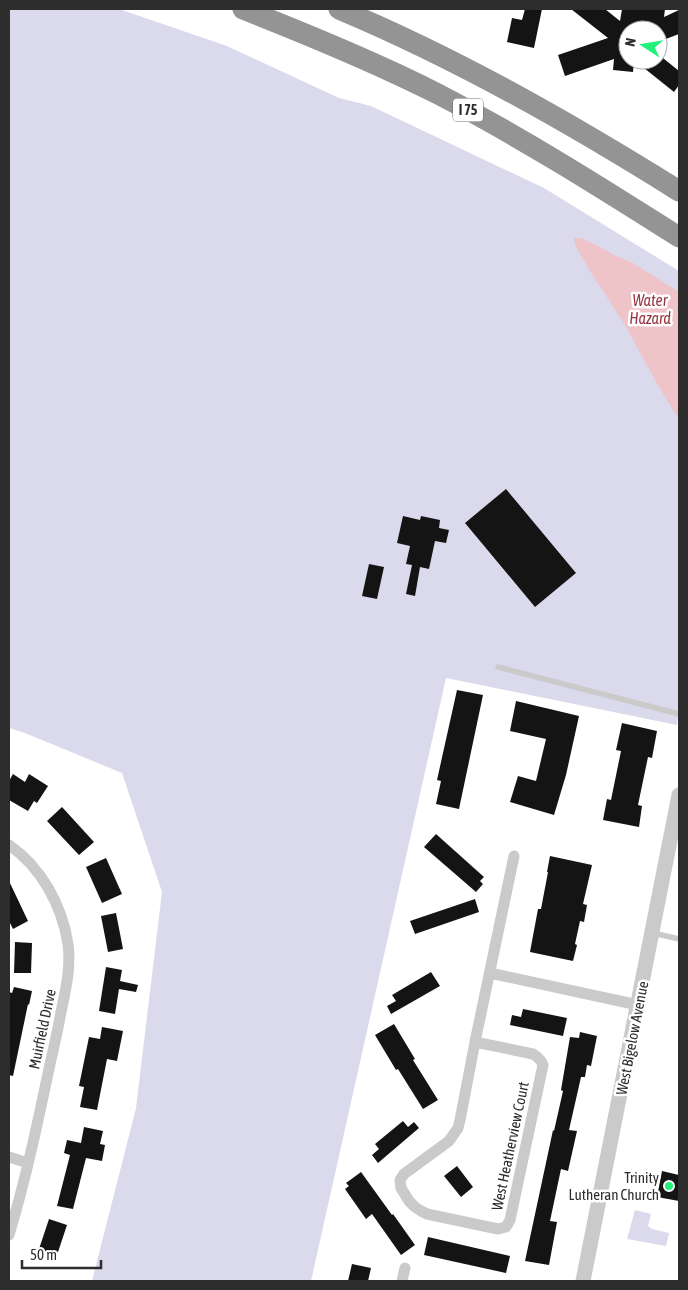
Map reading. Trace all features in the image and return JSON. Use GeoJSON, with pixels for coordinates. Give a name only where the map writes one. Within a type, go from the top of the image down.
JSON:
{"type":"FeatureCollection","features":[{"type":"Feature","properties":{"kind":"highway","name":"I 75"},"geometry":{"type":"LineString","coordinates":[[244,9],[351,53],[437,94],[534,147],[679,236]]}},
{"type":"Feature","properties":{"kind":"highway","name":"I 75"},"geometry":{"type":"LineString","coordinates":[[339,9],[407,39],[512,93],[583,133],[679,192]]}},
{"type":"Feature","properties":{"kind":"street","name":"West Bigelow Avenue"},"geometry":{"type":"LineString","coordinates":[[583,1281],[653,933],[674,847],[679,795]]}},
{"type":"Feature","properties":{"kind":"street","name":"Muirfield Drive"},"geometry":{"type":"LineString","coordinates":[[9,845],[27,860],[46,885],[60,914],[68,945],[67,984],[28,1163],[9,1234]]}},
{"type":"Feature","properties":{"kind":"street"},"geometry":{"type":"LineString","coordinates":[[475,1042],[514,856]]}},
{"type":"Feature","properties":{"kind":"street"},"geometry":{"type":"LineString","coordinates":[[490,973],[638,1005]]}},
{"type":"Feature","properties":{"kind":"street","name":"West Heatherview Court"},"geometry":{"type":"LineString","coordinates":[[475,1042],[532,1054],[543,1065],[510,1220],[506,1227],[502,1229],[427,1214],[409,1201],[400,1184],[401,1177],[404,1174],[449,1141],[458,1128],[475,1042]]}},
{"type":"Feature","properties":{"kind":"street"},"geometry":{"type":"LineString","coordinates":[[9,1157],[28,1163]]}},
{"type":"Feature","properties":{"kind":"street"},"geometry":{"type":"LineString","coordinates":[[402,1281],[405,1268]]}},
{"type":"Feature","properties":{"kind":"lane"},"geometry":{"type":"LineString","coordinates":[[498,667],[679,714]]}},
{"type":"Feature","properties":{"kind":"lane"},"geometry":{"type":"LineString","coordinates":[[653,933],[679,939]]}},
{"type":"Feature","properties":{"kind":"shaded area"},"geometry":{"type":"Polygon","coordinates":[[[9,9],[119,9],[227,46],[339,98],[371,106],[544,188],[679,271],[679,707],[677,725],[446,678],[311,1281],[92,1281],[136,1108],[162,892],[122,773],[9,728],[9,9]]]}},
{"type":"Feature","properties":{"kind":"shaded area"},"geometry":{"type":"Polygon","coordinates":[[[635,1210],[651,1214],[648,1226],[652,1229],[669,1233],[666,1246],[627,1239],[635,1210]]]}},
{"type":"Feature","properties":{"kind":"water","name":"Water Hazard"},"geometry":{"type":"Polygon","coordinates":[[[574,238],[581,238],[633,263],[679,292],[679,420],[625,325],[575,245],[574,238]]]}},
{"type":"Feature","properties":{"kind":"building"},"geometry":{"type":"Polygon","coordinates":[[[525,9],[542,9],[534,48],[507,42],[512,18],[522,20],[525,9]]]}},
{"type":"Feature","properties":{"kind":"building"},"geometry":{"type":"Polygon","coordinates":[[[571,9],[605,9],[619,20],[618,70],[633,70],[633,72],[613,70],[614,59],[565,76],[558,55],[608,38],[571,9]]]}},
{"type":"Feature","properties":{"kind":"building"},"geometry":{"type":"Polygon","coordinates":[[[622,9],[665,9],[664,17],[679,10],[679,34],[668,38],[668,20],[620,20],[622,9]]]}},
{"type":"Feature","properties":{"kind":"building"},"geometry":{"type":"Polygon","coordinates":[[[668,62],[679,71],[679,85],[674,92],[646,70],[668,70],[668,62]]]}},
{"type":"Feature","properties":{"kind":"building"},"geometry":{"type":"Polygon","coordinates":[[[506,489],[576,573],[535,607],[465,523],[506,489]]]}},
{"type":"Feature","properties":{"kind":"building"},"geometry":{"type":"Polygon","coordinates":[[[403,516],[420,520],[421,516],[440,520],[439,528],[449,530],[446,543],[435,541],[429,569],[420,567],[415,596],[406,594],[412,565],[406,564],[410,546],[397,543],[403,516]]]}},
{"type":"Feature","properties":{"kind":"building"},"geometry":{"type":"Polygon","coordinates":[[[369,564],[384,567],[377,599],[362,596],[369,564]]]}},
{"type":"Feature","properties":{"kind":"building"},"geometry":{"type":"Polygon","coordinates":[[[457,690],[483,695],[459,809],[436,804],[441,781],[437,780],[457,690]]]}},
{"type":"Feature","properties":{"kind":"building"},"geometry":{"type":"Polygon","coordinates":[[[516,701],[579,716],[566,775],[554,815],[510,802],[518,776],[536,781],[546,739],[510,731],[516,701]]]}},
{"type":"Feature","properties":{"kind":"building"},"geometry":{"type":"Polygon","coordinates":[[[622,723],[657,731],[652,758],[648,757],[638,805],[642,806],[639,827],[603,820],[607,799],[611,800],[621,751],[616,750],[622,723]]]}},
{"type":"Feature","properties":{"kind":"building"},"geometry":{"type":"Polygon","coordinates":[[[13,774],[25,782],[29,774],[48,786],[37,803],[34,801],[28,811],[9,800],[9,781],[13,774]]]}},
{"type":"Feature","properties":{"kind":"building"},"geometry":{"type":"Polygon","coordinates":[[[62,807],[94,842],[79,855],[47,821],[62,807]]]}},
{"type":"Feature","properties":{"kind":"building"},"geometry":{"type":"Polygon","coordinates":[[[436,834],[484,877],[480,881],[483,884],[476,892],[424,847],[436,834]]]}},
{"type":"Feature","properties":{"kind":"building"},"geometry":{"type":"Polygon","coordinates":[[[550,856],[592,865],[583,904],[587,905],[584,922],[580,921],[573,961],[530,952],[538,909],[541,909],[550,856]]]}},
{"type":"Feature","properties":{"kind":"building"},"geometry":{"type":"Polygon","coordinates":[[[106,858],[122,894],[102,903],[86,867],[106,858]]]}},
{"type":"Feature","properties":{"kind":"building"},"geometry":{"type":"Polygon","coordinates":[[[9,881],[28,921],[13,929],[9,921],[9,881]]]}},
{"type":"Feature","properties":{"kind":"building"},"geometry":{"type":"Polygon","coordinates":[[[475,899],[479,912],[415,934],[410,921],[475,899]]]}},
{"type":"Feature","properties":{"kind":"building"},"geometry":{"type":"Polygon","coordinates":[[[116,913],[123,949],[108,952],[101,916],[116,913]]]}},
{"type":"Feature","properties":{"kind":"building"},"geometry":{"type":"Polygon","coordinates":[[[15,942],[32,943],[31,973],[14,973],[15,942]]]}},
{"type":"Feature","properties":{"kind":"building"},"geometry":{"type":"Polygon","coordinates":[[[106,967],[122,970],[120,981],[138,985],[136,992],[119,989],[115,1014],[99,1011],[106,967]]]}},
{"type":"Feature","properties":{"kind":"building"},"geometry":{"type":"Polygon","coordinates":[[[431,972],[440,986],[391,1014],[387,1006],[396,1001],[392,995],[431,972]]]}},
{"type":"Feature","properties":{"kind":"building"},"geometry":{"type":"Polygon","coordinates":[[[14,987],[32,991],[13,1076],[9,1075],[9,992],[12,993],[14,987]]]}},
{"type":"Feature","properties":{"kind":"building"},"geometry":{"type":"Polygon","coordinates":[[[523,1009],[567,1018],[563,1036],[510,1025],[512,1015],[521,1017],[523,1009]]]}},
{"type":"Feature","properties":{"kind":"building"},"geometry":{"type":"Polygon","coordinates":[[[394,1024],[415,1059],[413,1060],[438,1100],[423,1109],[375,1035],[394,1024]]]}},
{"type":"Feature","properties":{"kind":"building"},"geometry":{"type":"Polygon","coordinates":[[[102,1027],[123,1031],[117,1061],[107,1059],[97,1110],[80,1107],[84,1087],[79,1086],[89,1037],[100,1039],[102,1027]]]}},
{"type":"Feature","properties":{"kind":"building"},"geometry":{"type":"Polygon","coordinates":[[[580,1032],[597,1036],[591,1066],[587,1065],[585,1077],[581,1077],[569,1130],[577,1131],[568,1171],[561,1169],[550,1221],[557,1222],[549,1265],[525,1261],[563,1091],[561,1090],[570,1037],[579,1038],[580,1032]]]}},
{"type":"Feature","properties":{"kind":"building"},"geometry":{"type":"Polygon","coordinates":[[[403,1121],[408,1127],[414,1122],[419,1128],[378,1163],[372,1155],[379,1149],[375,1144],[403,1121]]]}},
{"type":"Feature","properties":{"kind":"building"},"geometry":{"type":"Polygon","coordinates":[[[84,1127],[103,1131],[100,1144],[105,1145],[102,1161],[86,1158],[73,1209],[57,1206],[70,1155],[64,1153],[67,1140],[81,1143],[84,1127]]]}},
{"type":"Feature","properties":{"kind":"building"},"geometry":{"type":"Polygon","coordinates":[[[457,1166],[473,1187],[461,1197],[444,1176],[457,1166]]]}},
{"type":"Feature","properties":{"kind":"building","name":"Trinity Lutheran Church"},"geometry":{"type":"Polygon","coordinates":[[[662,1171],[679,1175],[679,1201],[657,1197],[662,1171]]]}},
{"type":"Feature","properties":{"kind":"building"},"geometry":{"type":"Polygon","coordinates":[[[361,1172],[415,1245],[401,1255],[372,1214],[366,1219],[345,1189],[349,1186],[346,1183],[361,1172]]]}},
{"type":"Feature","properties":{"kind":"building"},"geometry":{"type":"Polygon","coordinates":[[[49,1219],[67,1225],[57,1255],[39,1249],[49,1219]]]}},
{"type":"Feature","properties":{"kind":"building"},"geometry":{"type":"Polygon","coordinates":[[[428,1237],[510,1256],[506,1273],[424,1255],[428,1237]]]}},
{"type":"Feature","properties":{"kind":"building"},"geometry":{"type":"Polygon","coordinates":[[[352,1264],[371,1268],[368,1281],[348,1281],[352,1264]]]}},
{"type":"Feature","properties":{"kind":"place","name":"Trinity Lutheran Church"},"geometry":{"type":"Point","coordinates":[669,1186]}}]}
